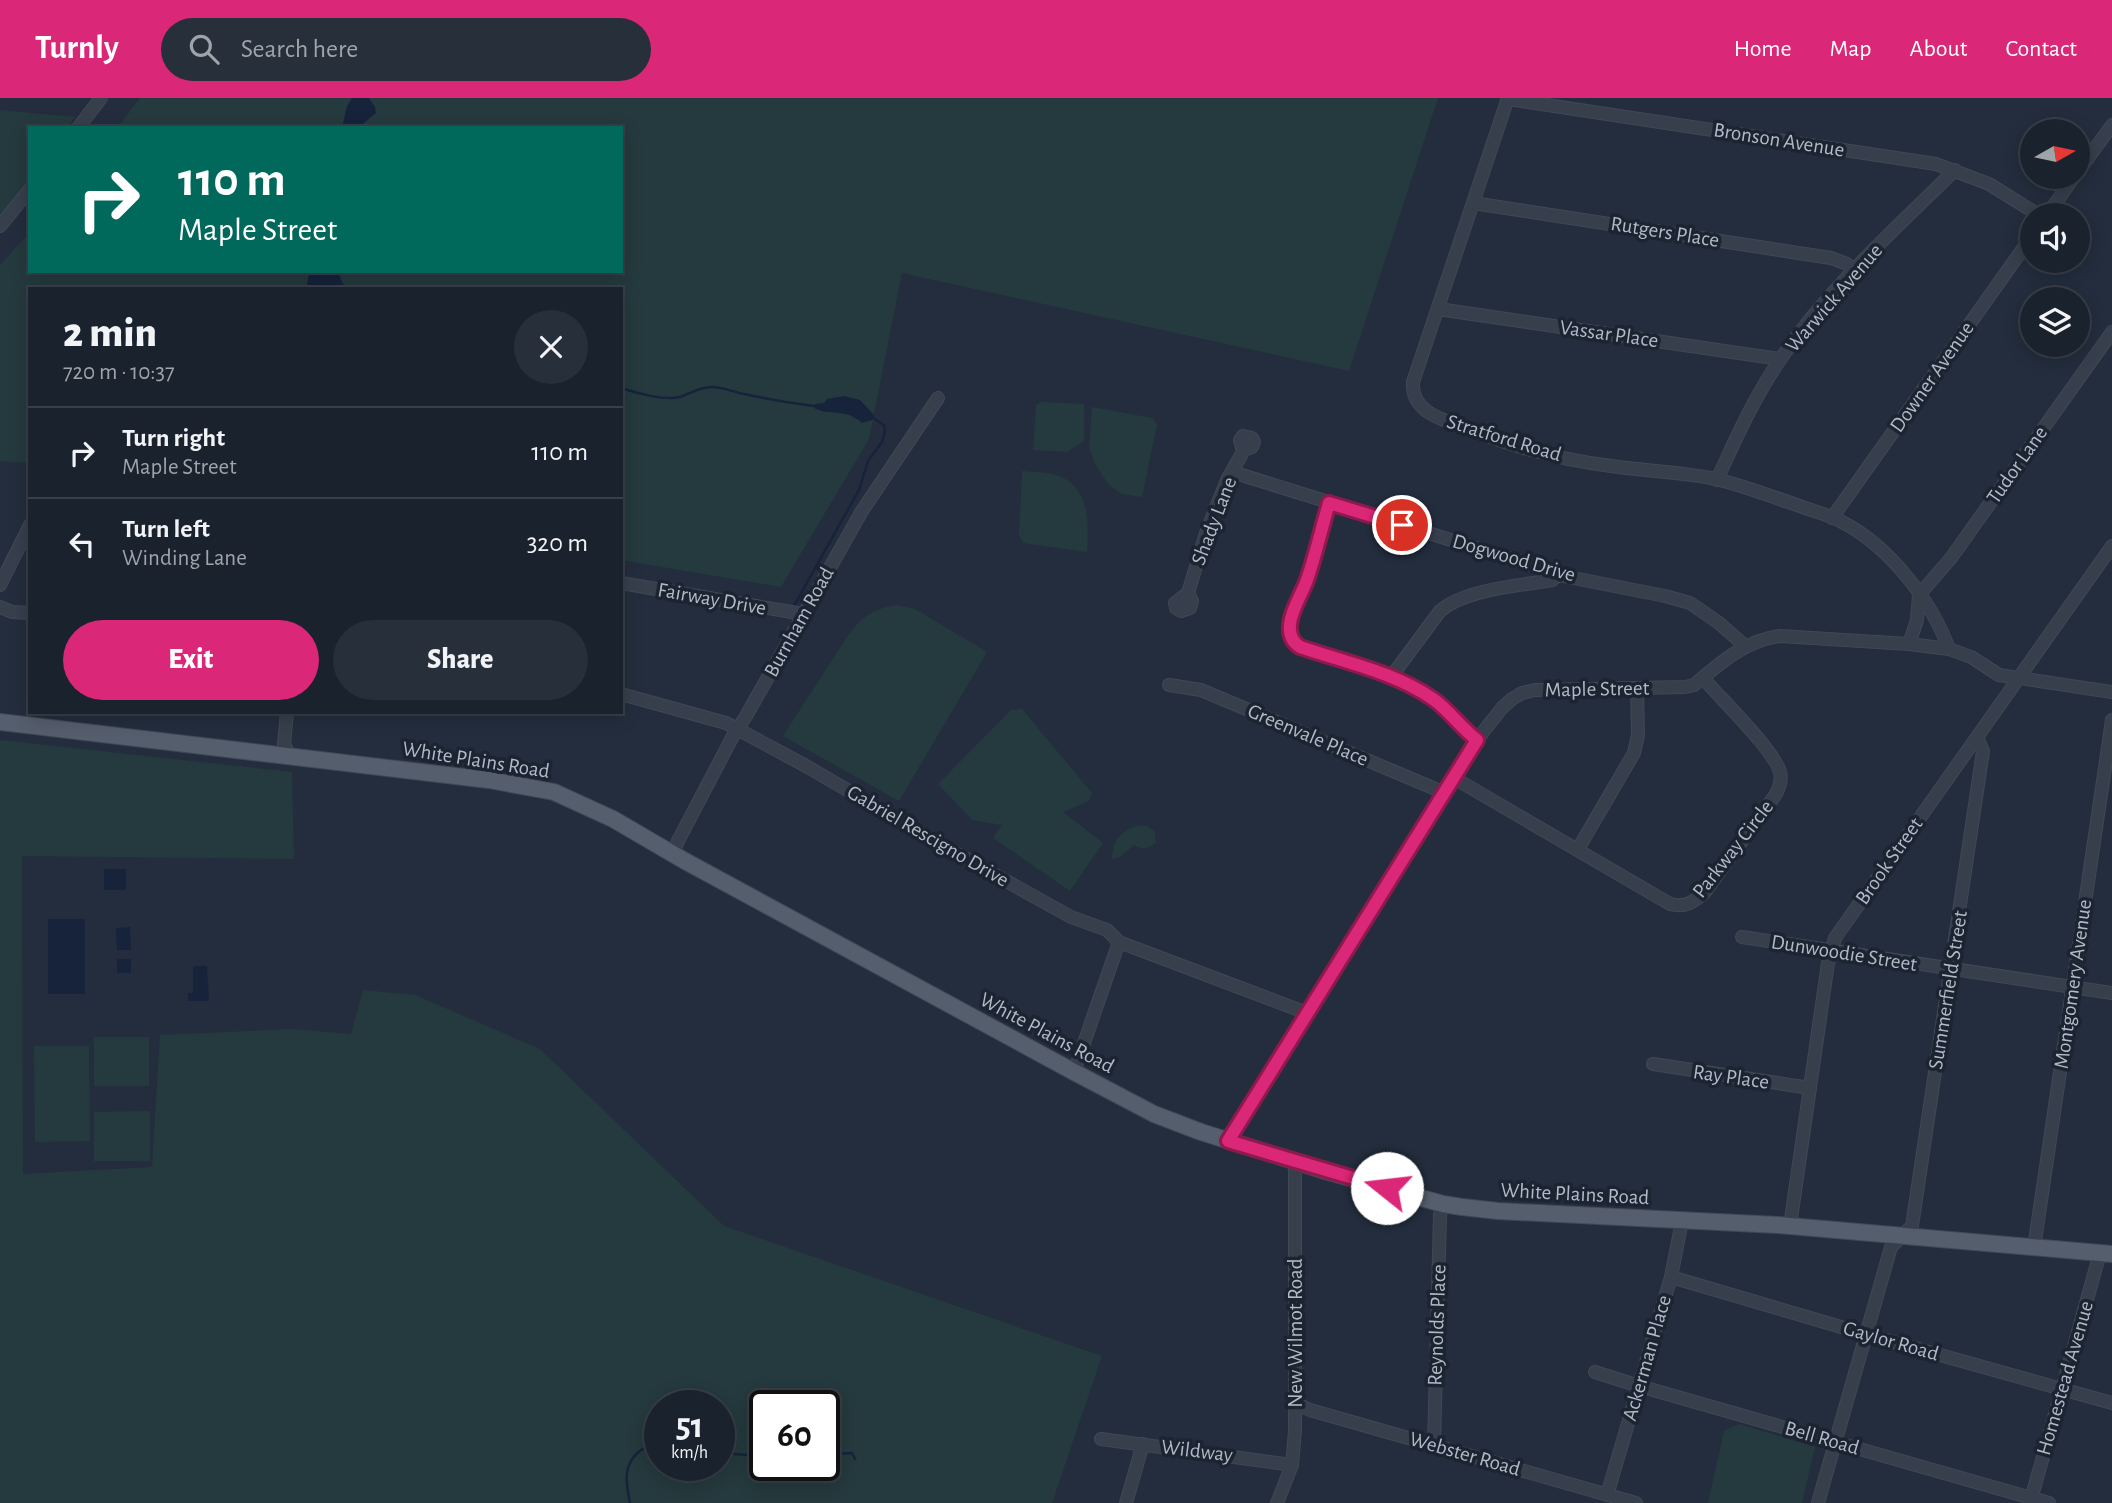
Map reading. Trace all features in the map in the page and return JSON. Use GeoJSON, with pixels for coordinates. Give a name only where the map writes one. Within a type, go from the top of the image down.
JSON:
{"type":"FeatureCollection","features":[{"type":"Feature","properties":{"kind":"main road","name":"White Plains Road"},"geometry":{"type":"LineString","coordinates":[[0,722],[489,780],[532,787],[575,800],[1165,1119],[1228,1141],[1443,1204],[1498,1211],[1790,1226],[2106,1254]]}},
{"type":"Feature","properties":{"kind":"street"},"geometry":{"type":"LineString","coordinates":[[80,126],[101,98]]}},
{"type":"Feature","properties":{"kind":"street","name":"Bronson Avenue"},"geometry":{"type":"LineString","coordinates":[[1508,99],[1920,161],[1955,170],[1989,184],[2020,203]]}},
{"type":"Feature","properties":{"kind":"street","name":"Stratford Road"},"geometry":{"type":"LineString","coordinates":[[1508,99],[1413,382],[1418,403],[1432,415],[1540,453],[1609,466],[1689,474],[1717,480],[1742,486],[1841,521],[1872,541],[1891,558],[1927,604],[1949,649]]}},
{"type":"Feature","properties":{"kind":"street"},"geometry":{"type":"LineString","coordinates":[[2090,156],[2112,125]]}},
{"type":"Feature","properties":{"kind":"street","name":"Warwick Avenue"},"geometry":{"type":"LineString","coordinates":[[1717,480],[1742,425],[1780,359],[1815,312],[1955,170]]}},
{"type":"Feature","properties":{"kind":"street"},"geometry":{"type":"LineString","coordinates":[[0,226],[28,191]]}},
{"type":"Feature","properties":{"kind":"street","name":"Rutgers Place"},"geometry":{"type":"LineString","coordinates":[[1473,203],[1831,258],[1847,264],[1853,271]]}},
{"type":"Feature","properties":{"kind":"street","name":"Downer Avenue"},"geometry":{"type":"LineString","coordinates":[[1832,517],[2020,253]]}},
{"type":"Feature","properties":{"kind":"street","name":"Vassar Place"},"geometry":{"type":"LineString","coordinates":[[1438,309],[1780,359]]}},
{"type":"Feature","properties":{"kind":"street","name":"Tudor Lane"},"geometry":{"type":"LineString","coordinates":[[1919,595],[1951,558],[2112,332]]}},
{"type":"Feature","properties":{"kind":"street","name":"Burnham Road"},"geometry":{"type":"LineString","coordinates":[[673,854],[738,729],[862,511],[938,398]]}},
{"type":"Feature","properties":{"kind":"street","name":"Shady Lane"},"geometry":{"type":"LineString","coordinates":[[1188,593],[1207,530],[1227,481],[1244,450]]}},
{"type":"Feature","properties":{"kind":"street","name":"Dogwood Drive"},"geometry":{"type":"LineString","coordinates":[[1232,472],[1558,575],[1690,603],[1736,636],[1745,646]]}},
{"type":"Feature","properties":{"kind":"street"},"geometry":{"type":"LineString","coordinates":[[1329,503],[1307,580],[1293,611],[1290,636],[1294,643],[1391,677],[1434,700],[1477,740]]}},
{"type":"Feature","properties":{"kind":"street"},"geometry":{"type":"LineString","coordinates":[[2,576],[28,529]]}},
{"type":"Feature","properties":{"kind":"street","name":"Brook Street"},"geometry":{"type":"LineString","coordinates":[[1790,1226],[1831,950],[1840,929],[2112,546]]}},
{"type":"Feature","properties":{"kind":"street"},"geometry":{"type":"LineString","coordinates":[[1391,677],[1447,605],[1469,595],[1552,580],[1558,575]]}},
{"type":"Feature","properties":{"kind":"street","name":"Fairway Drive"},"geometry":{"type":"LineString","coordinates":[[623,583],[803,614]]}},
{"type":"Feature","properties":{"kind":"street"},"geometry":{"type":"LineString","coordinates":[[1909,644],[1917,620],[1919,595]]}},
{"type":"Feature","properties":{"kind":"street"},"geometry":{"type":"LineString","coordinates":[[0,607],[12,612],[28,613]]}},
{"type":"Feature","properties":{"kind":"street","name":"Maple Street"},"geometry":{"type":"LineString","coordinates":[[1228,1141],[1477,740],[1502,708],[1522,693],[1546,689],[1685,687],[1694,685],[1745,646],[1765,638],[1780,636],[1949,649],[1971,657],[1999,675],[2112,692]]}},
{"type":"Feature","properties":{"kind":"street","name":"Parkway Circle"},"geometry":{"type":"LineString","coordinates":[[1454,778],[1670,904],[1689,904],[1705,892],[1780,785],[1780,772],[1764,746],[1703,678]]}},
{"type":"Feature","properties":{"kind":"street","name":"Greenvale Place"},"geometry":{"type":"LineString","coordinates":[[1169,685],[1201,690],[1445,793]]}},
{"type":"Feature","properties":{"kind":"street"},"geometry":{"type":"LineString","coordinates":[[1578,849],[1634,753],[1637,735],[1637,689]]}},
{"type":"Feature","properties":{"kind":"street","name":"Gabriel Rescigno Drive"},"geometry":{"type":"LineString","coordinates":[[623,695],[716,719],[738,729],[1071,917],[1107,930],[1119,942],[1307,1013]]}},
{"type":"Feature","properties":{"kind":"street"},"geometry":{"type":"LineString","coordinates":[[287,714],[284,744],[290,757]]}},
{"type":"Feature","properties":{"kind":"street","name":"Montgomery Avenue"},"geometry":{"type":"LineString","coordinates":[[2034,1248],[2112,720]]}},
{"type":"Feature","properties":{"kind":"street","name":"Summerfield Street"},"geometry":{"type":"LineString","coordinates":[[1818,1503],[1891,1247],[1898,1237],[1912,1226],[1983,751],[1977,738]]}},
{"type":"Feature","properties":{"kind":"street","name":"Dunwoodie Street"},"geometry":{"type":"LineString","coordinates":[[1742,937],[2112,993]]}},
{"type":"Feature","properties":{"kind":"street"},"geometry":{"type":"LineString","coordinates":[[1074,1072],[1119,942]]}},
{"type":"Feature","properties":{"kind":"street","name":"Ray Place"},"geometry":{"type":"LineString","coordinates":[[1653,1064],[1810,1088]]}},
{"type":"Feature","properties":{"kind":"street","name":"New Wilmot Road"},"geometry":{"type":"LineString","coordinates":[[1277,1503],[1292,1465],[1295,1404],[1295,1160]]}},
{"type":"Feature","properties":{"kind":"street","name":"Reynolds Place"},"geometry":{"type":"LineString","coordinates":[[1434,1446],[1440,1215],[1443,1204]]}},
{"type":"Feature","properties":{"kind":"street","name":"Ackerman Place"},"geometry":{"type":"LineString","coordinates":[[1607,1495],[1671,1277],[1682,1221]]}},
{"type":"Feature","properties":{"kind":"street","name":"Homestead Avenue"},"geometry":{"type":"LineString","coordinates":[[2030,1500],[2062,1388],[2106,1254]]}},
{"type":"Feature","properties":{"kind":"street","name":"Gaylor Road"},"geometry":{"type":"LineString","coordinates":[[1671,1277],[2112,1403]]}},
{"type":"Feature","properties":{"kind":"street","name":"Bell Road"},"geometry":{"type":"LineString","coordinates":[[1595,1372],[2030,1500],[2049,1503]]}},
{"type":"Feature","properties":{"kind":"street","name":"Webster Road"},"geometry":{"type":"LineString","coordinates":[[1295,1404],[1636,1503]]}},
{"type":"Feature","properties":{"kind":"street","name":"Wildway"},"geometry":{"type":"LineString","coordinates":[[1101,1439],[1292,1465]]}},
{"type":"Feature","properties":{"kind":"street"},"geometry":{"type":"LineString","coordinates":[[1126,1503],[1143,1444]]}},
{"type":"Feature","properties":{"kind":"green space"},"geometry":{"type":"Polygon","coordinates":[[[140,98],[1438,98],[1349,371],[902,273],[869,439],[781,587],[623,560],[623,287],[28,287],[28,463],[0,461],[0,265],[28,234],[28,273],[623,273],[623,126],[119,126],[140,98]]]}},
{"type":"Feature","properties":{"kind":"green space"},"geometry":{"type":"Polygon","coordinates":[[[0,110],[75,117],[68,126],[28,126],[28,180],[0,216],[0,110]]]}},
{"type":"Feature","properties":{"kind":"green space"},"geometry":{"type":"Polygon","coordinates":[[[1042,402],[1084,404],[1084,441],[1067,452],[1033,450],[1036,405],[1042,402]]]}},
{"type":"Feature","properties":{"kind":"green space"},"geometry":{"type":"Polygon","coordinates":[[[1092,407],[1152,418],[1157,425],[1142,497],[1121,494],[1108,484],[1095,464],[1089,448],[1092,407]]]}},
{"type":"Feature","properties":{"kind":"green space"},"geometry":{"type":"Polygon","coordinates":[[[1022,471],[1056,475],[1075,488],[1085,507],[1087,552],[1023,543],[1019,534],[1022,471]]]}},
{"type":"Feature","properties":{"kind":"green space"},"geometry":{"type":"Polygon","coordinates":[[[897,605],[915,609],[987,652],[899,801],[783,736],[854,627],[875,611],[897,605]]]}},
{"type":"Feature","properties":{"kind":"green space"},"geometry":{"type":"Polygon","coordinates":[[[1022,709],[1092,793],[1089,801],[1063,812],[1103,843],[1070,891],[993,838],[1002,825],[972,820],[938,784],[1011,710],[1022,709]]]}},
{"type":"Feature","properties":{"kind":"green space"},"geometry":{"type":"Polygon","coordinates":[[[0,740],[292,772],[294,859],[22,856],[23,1174],[152,1167],[160,1035],[293,1029],[351,1034],[363,990],[415,995],[540,1049],[724,1226],[1102,1356],[1052,1503],[0,1503],[0,740]]]}},
{"type":"Feature","properties":{"kind":"green space"},"geometry":{"type":"Polygon","coordinates":[[[1136,826],[1147,826],[1155,832],[1156,843],[1145,848],[1134,845],[1120,857],[1112,859],[1118,838],[1136,826]]]}},
{"type":"Feature","properties":{"kind":"green space"},"geometry":{"type":"Polygon","coordinates":[[[94,1037],[149,1037],[149,1086],[94,1086],[94,1037]]]}},
{"type":"Feature","properties":{"kind":"green space"},"geometry":{"type":"Polygon","coordinates":[[[34,1046],[89,1046],[90,1141],[35,1142],[34,1046]]]}},
{"type":"Feature","properties":{"kind":"green space"},"geometry":{"type":"Polygon","coordinates":[[[150,1111],[150,1161],[94,1161],[94,1112],[150,1111]]]}},
{"type":"Feature","properties":{"kind":"green space"},"geometry":{"type":"Polygon","coordinates":[[[1739,1424],[1815,1447],[1802,1503],[1708,1503],[1724,1431],[1739,1424]]]}},
{"type":"Feature","properties":{"kind":"water"},"geometry":{"type":"Polygon","coordinates":[[[352,98],[369,98],[376,113],[360,126],[342,126],[347,106],[352,98]]]}},
{"type":"Feature","properties":{"kind":"water"},"geometry":{"type":"Polygon","coordinates":[[[339,273],[346,287],[306,287],[309,274],[339,273]]]}},
{"type":"Feature","properties":{"kind":"water"},"geometry":{"type":"Polygon","coordinates":[[[844,396],[860,400],[874,415],[872,420],[862,423],[848,415],[814,408],[815,404],[824,403],[827,399],[844,396]]]}},
{"type":"Feature","properties":{"kind":"water"},"geometry":{"type":"Polygon","coordinates":[[[104,869],[126,869],[126,890],[104,890],[104,869]]]}},
{"type":"Feature","properties":{"kind":"water"},"geometry":{"type":"Polygon","coordinates":[[[48,919],[85,919],[85,994],[48,994],[48,919]]]}},
{"type":"Feature","properties":{"kind":"water"},"geometry":{"type":"Polygon","coordinates":[[[130,927],[131,950],[117,950],[116,928],[130,927]]]}},
{"type":"Feature","properties":{"kind":"water"},"geometry":{"type":"Polygon","coordinates":[[[117,959],[131,959],[131,973],[117,973],[117,959]]]}},
{"type":"Feature","properties":{"kind":"water"},"geometry":{"type":"Polygon","coordinates":[[[193,966],[207,966],[209,1001],[188,1001],[188,993],[193,993],[193,966]]]}},
{"type":"Feature","properties":{"kind":"waterway"},"geometry":{"type":"LineString","coordinates":[[623,389],[650,396],[674,398],[703,388],[716,387],[761,398],[814,406]]}},
{"type":"Feature","properties":{"kind":"waterway"},"geometry":{"type":"LineString","coordinates":[[795,604],[859,490],[868,461],[882,442],[884,425],[873,418]]}},
{"type":"Feature","properties":{"kind":"waterway"},"geometry":{"type":"LineString","coordinates":[[630,1503],[627,1488],[628,1467],[638,1452],[644,1448]]}},
{"type":"Feature","properties":{"kind":"waterway"},"geometry":{"type":"LineString","coordinates":[[840,1454],[852,1453],[855,1459]]}},
{"type":"Feature","properties":{"kind":"waterway"},"geometry":{"type":"LineString","coordinates":[[735,1454],[749,1455]]}},
{"type":"Feature","properties":{"kind":"route"},"geometry":{"type":"LineString","coordinates":[[1387,1188],[1228,1141],[1477,740],[1465,731],[1448,711],[1424,693],[1391,677],[1300,647],[1290,636],[1293,611],[1307,580],[1329,503],[1402,525]]}}]}
